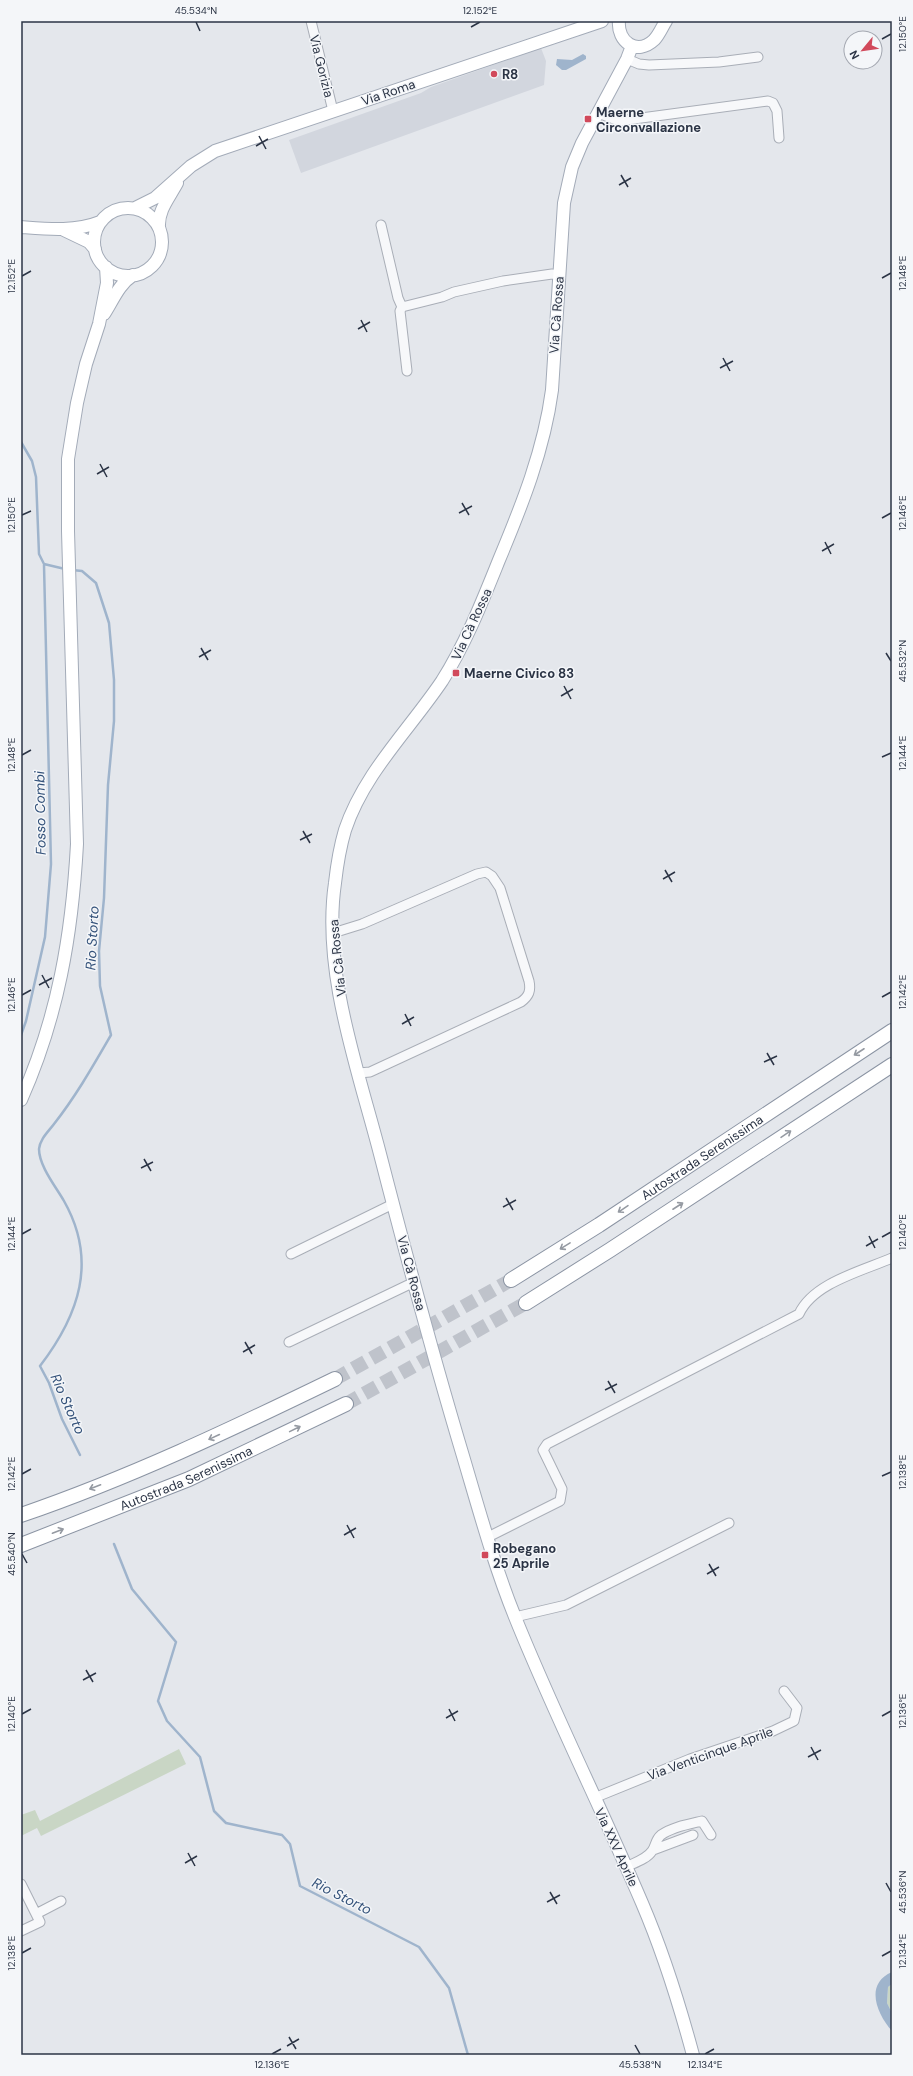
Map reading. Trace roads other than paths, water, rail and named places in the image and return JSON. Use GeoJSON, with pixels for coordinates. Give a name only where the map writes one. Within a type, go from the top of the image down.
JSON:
{"type":"FeatureCollection","features":[{"type":"Feature","properties":{"kind":"highway","name":"Autostrada Serenissima"},"geometry":{"type":"LineString","coordinates":[[511,1280],[598,1225],[892,1031]]}},
{"type":"Feature","properties":{"kind":"highway"},"geometry":{"type":"LineString","coordinates":[[526,1303],[616,1246],[892,1065]]}},
{"type":"Feature","properties":{"kind":"highway","name":"Autostrada Serenissima"},"geometry":{"type":"LineString","coordinates":[[21,1515],[104,1484],[182,1452],[335,1379]]}},
{"type":"Feature","properties":{"kind":"highway","name":"Autostrada Serenissima"},"geometry":{"type":"LineString","coordinates":[[21,1544],[189,1479],[260,1447],[346,1404]]}},
{"type":"Feature","properties":{"kind":"main road","name":"Via Roma"},"geometry":{"type":"LineString","coordinates":[[135,208],[155,198],[191,166],[215,152],[602,21]]}},
{"type":"Feature","properties":{"kind":"main road"},"geometry":{"type":"LineString","coordinates":[[619,21],[619,32],[624,42],[632,46],[646,45],[653,40],[666,21]]}},
{"type":"Feature","properties":{"kind":"main road","name":"Via Cà Rossa"},"geometry":{"type":"LineString","coordinates":[[526,1644],[497,1569],[450,1411],[393,1204],[359,1073],[342,1005],[333,933],[334,891],[339,855],[346,827],[374,772],[441,681],[458,654],[474,622],[527,487],[548,420],[552,390],[564,203],[572,167],[582,143],[627,59],[632,46]]}},
{"type":"Feature","properties":{"kind":"main road"},"geometry":{"type":"LineString","coordinates":[[99,324],[117,291],[126,280],[148,270],[158,258],[162,243],[159,219],[163,206],[181,176]]}},
{"type":"Feature","properties":{"kind":"main road"},"geometry":{"type":"LineString","coordinates":[[21,227],[60,229],[92,225],[100,222],[115,210],[135,208],[150,215],[159,227]]}},
{"type":"Feature","properties":{"kind":"main road"},"geometry":{"type":"LineString","coordinates":[[100,222],[94,240],[95,249],[99,259],[106,267],[118,274],[133,276]]}},
{"type":"Feature","properties":{"kind":"main road"},"geometry":{"type":"LineString","coordinates":[[60,229],[89,242],[95,249]]}},
{"type":"Feature","properties":{"kind":"main road"},"geometry":{"type":"LineString","coordinates":[[21,1100],[34,1071],[48,1029],[60,985],[73,897],[77,844],[69,596],[68,459],[71,436],[86,364],[99,324],[107,283],[106,267]]}},
{"type":"Feature","properties":{"kind":"main road","name":"Via XXV Aprile"},"geometry":{"type":"LineString","coordinates":[[526,1644],[643,1904],[671,1978],[693,2055]]}},
{"type":"Feature","properties":{"kind":"street","name":"Via Gorizia"},"geometry":{"type":"LineString","coordinates":[[310,21],[333,111]]}},
{"type":"Feature","properties":{"kind":"street"},"geometry":{"type":"LineString","coordinates":[[627,59],[639,64],[649,65],[719,62],[758,57]]}},
{"type":"Feature","properties":{"kind":"street"},"geometry":{"type":"LineString","coordinates":[[598,113],[619,121],[768,101],[773,103],[778,112],[779,138]]}},
{"type":"Feature","properties":{"kind":"street"},"geometry":{"type":"LineString","coordinates":[[381,225],[398,298],[402,307],[400,311],[407,371]]}},
{"type":"Feature","properties":{"kind":"street"},"geometry":{"type":"LineString","coordinates":[[402,307],[442,297],[454,292],[503,281],[552,274],[559,275]]}},
{"type":"Feature","properties":{"kind":"street"},"geometry":{"type":"LineString","coordinates":[[333,933],[355,927],[477,874],[486,872],[492,876],[500,888],[529,981],[530,989],[528,997],[520,1002],[370,1072],[359,1073]]}},
{"type":"Feature","properties":{"kind":"street"},"geometry":{"type":"LineString","coordinates":[[291,1254],[393,1204]]}},
{"type":"Feature","properties":{"kind":"street"},"geometry":{"type":"LineString","coordinates":[[488,1537],[560,1501],[562,1489],[543,1450],[547,1444],[799,1314],[803,1305],[815,1293],[892,1258]]}},
{"type":"Feature","properties":{"kind":"street"},"geometry":{"type":"LineString","coordinates":[[289,1342],[408,1285],[415,1284]]}},
{"type":"Feature","properties":{"kind":"street"},"geometry":{"type":"LineString","coordinates":[[515,1617],[566,1605],[729,1523]]}},
{"type":"Feature","properties":{"kind":"street","name":"Via Venticinque Aprile"},"geometry":{"type":"LineString","coordinates":[[594,1798],[690,1758],[773,1731],[794,1721],[797,1708],[784,1691]]}},
{"type":"Feature","properties":{"kind":"street"},"geometry":{"type":"LineString","coordinates":[[653,1850],[654,1843],[661,1835],[676,1828],[702,1821],[711,1835]]}},
{"type":"Feature","properties":{"kind":"street"},"geometry":{"type":"LineString","coordinates":[[626,1868],[653,1850],[693,1835]]}},
{"type":"Feature","properties":{"kind":"street"},"geometry":{"type":"LineString","coordinates":[[21,1884],[40,1922],[21,1931]]}},
{"type":"Feature","properties":{"kind":"street"},"geometry":{"type":"LineString","coordinates":[[36,1914],[62,1900]]}},
{"type":"Feature","properties":{"kind":"water"},"geometry":{"type":"Polygon","coordinates":[[[583,54],[586,56],[586,59],[566,70],[562,70],[556,65],[557,59],[572,60],[583,54]]]}},
{"type":"Feature","properties":{"kind":"water"},"geometry":{"type":"Polygon","coordinates":[[[892,1972],[892,1984],[888,1987],[887,2003],[892,2013],[892,2031],[878,2008],[876,1991],[878,1984],[883,1977],[892,1972]]]}},
{"type":"Feature","properties":{"kind":"waterway","name":"Rio Storto"},"geometry":{"type":"LineString","coordinates":[[21,442],[32,461],[36,477],[39,554],[44,564],[65,569]]}},
{"type":"Feature","properties":{"kind":"waterway","name":"Fosso Combi"},"geometry":{"type":"LineString","coordinates":[[21,1035],[26,1021],[45,937],[51,864],[44,565]]}},
{"type":"Feature","properties":{"kind":"waterway","name":"Rio Storto"},"geometry":{"type":"LineString","coordinates":[[72,570],[82,571],[96,583],[109,623],[114,680],[114,721],[108,785],[104,898],[99,951],[100,986],[111,1035],[77,1092],[43,1139],[39,1149],[45,1169],[64,1201],[74,1223],[80,1245],[82,1266],[74,1307],[54,1347],[40,1366],[49,1383],[62,1419],[80,1455]]}},
{"type":"Feature","properties":{"kind":"waterway","name":"Rio Storto"},"geometry":{"type":"LineString","coordinates":[[114,1544],[132,1589],[176,1642],[158,1701],[167,1721],[200,1757],[214,1811],[226,1823],[282,1835],[290,1844],[300,1886],[419,1947],[449,1988],[468,2055]]}},
{"type":"Feature","properties":{"kind":"tunnel"},"geometry":{"type":"LineString","coordinates":[[335,1379],[511,1280]]}},
{"type":"Feature","properties":{"kind":"tunnel"},"geometry":{"type":"LineString","coordinates":[[346,1404],[526,1303]]}},
{"type":"Feature","properties":{"kind":"place","name":"R8"},"geometry":{"type":"Point","coordinates":[494,74]}},
{"type":"Feature","properties":{"kind":"place","name":"Maerne Circonvallazione"},"geometry":{"type":"Point","coordinates":[588,119]}},
{"type":"Feature","properties":{"kind":"place","name":"Maerne Civico 83"},"geometry":{"type":"Point","coordinates":[456,673]}},
{"type":"Feature","properties":{"kind":"place","name":"Robegano 25 Aprile"},"geometry":{"type":"Point","coordinates":[485,1555]}}]}
